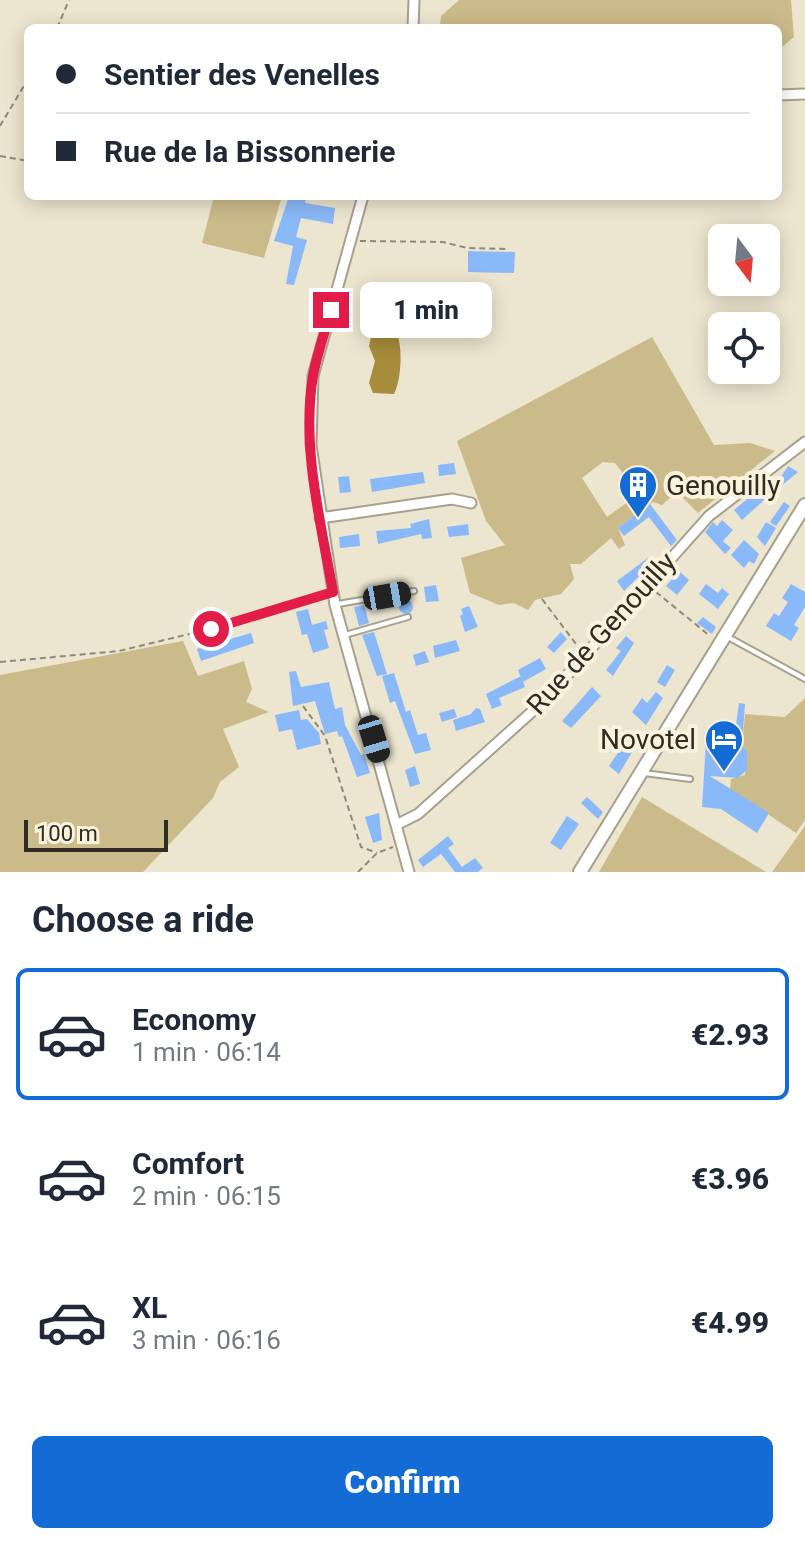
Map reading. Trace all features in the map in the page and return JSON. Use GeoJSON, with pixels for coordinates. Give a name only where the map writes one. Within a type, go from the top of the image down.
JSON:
{"type":"FeatureCollection","features":[{"type":"Feature","properties":{"kind":"main road"},"geometry":{"type":"LineString","coordinates":[[580,872],[805,505]]}},
{"type":"Feature","properties":{"kind":"street"},"geometry":{"type":"LineString","coordinates":[[413,24],[414,0]]}},
{"type":"Feature","properties":{"kind":"street"},"geometry":{"type":"LineString","coordinates":[[782,95],[805,94]]}},
{"type":"Feature","properties":{"kind":"street"},"geometry":{"type":"LineString","coordinates":[[362,200],[313,376],[311,445],[335,605],[409,872]]}},
{"type":"Feature","properties":{"kind":"street","name":"Rue de Genouilly"},"geometry":{"type":"LineString","coordinates":[[398,824],[418,814],[545,700],[709,516],[805,442]]}},
{"type":"Feature","properties":{"kind":"street"},"geometry":{"type":"LineString","coordinates":[[320,518],[452,499],[471,503]]}},
{"type":"Feature","properties":{"kind":"lane"},"geometry":{"type":"LineString","coordinates":[[335,605],[414,591]]}},
{"type":"Feature","properties":{"kind":"lane"},"geometry":{"type":"LineString","coordinates":[[211,629],[333,592]]}},
{"type":"Feature","properties":{"kind":"lane"},"geometry":{"type":"LineString","coordinates":[[343,636],[408,617]]}},
{"type":"Feature","properties":{"kind":"lane"},"geometry":{"type":"LineString","coordinates":[[723,640],[805,679]]}},
{"type":"Feature","properties":{"kind":"lane"},"geometry":{"type":"LineString","coordinates":[[642,772],[690,779]]}},
{"type":"Feature","properties":{"kind":"path"},"geometry":{"type":"LineString","coordinates":[[59,24],[69,0]]}},
{"type":"Feature","properties":{"kind":"path"},"geometry":{"type":"LineString","coordinates":[[0,126],[24,86]]}},
{"type":"Feature","properties":{"kind":"path"},"geometry":{"type":"LineString","coordinates":[[0,156],[24,160]]}},
{"type":"Feature","properties":{"kind":"path"},"geometry":{"type":"LineString","coordinates":[[351,239],[509,249]]}},
{"type":"Feature","properties":{"kind":"path"},"geometry":{"type":"LineString","coordinates":[[646,584],[723,640]]}},
{"type":"Feature","properties":{"kind":"path"},"geometry":{"type":"LineString","coordinates":[[542,599],[585,656]]}},
{"type":"Feature","properties":{"kind":"path"},"geometry":{"type":"LineString","coordinates":[[0,662],[119,651],[211,629]]}},
{"type":"Feature","properties":{"kind":"path"},"geometry":{"type":"LineString","coordinates":[[303,706],[325,736],[361,847],[368,853],[377,853],[401,844]]}},
{"type":"Feature","properties":{"kind":"path"},"geometry":{"type":"LineString","coordinates":[[358,872],[377,853]]}},
{"type":"Feature","properties":{"kind":"shaded area"},"geometry":{"type":"Polygon","coordinates":[[[459,0],[791,0],[794,37],[782,47],[782,24],[440,24],[441,16],[459,0]]]}},
{"type":"Feature","properties":{"kind":"shaded area"},"geometry":{"type":"Polygon","coordinates":[[[213,200],[281,200],[264,258],[202,243],[213,200]]]}},
{"type":"Feature","properties":{"kind":"shaded area"},"geometry":{"type":"Polygon","coordinates":[[[393,326],[399,340],[401,359],[394,394],[373,393],[369,383],[375,361],[369,346],[373,328],[393,326]]]}},
{"type":"Feature","properties":{"kind":"shaded area"},"geometry":{"type":"Polygon","coordinates":[[[652,337],[714,445],[750,443],[775,451],[698,513],[677,492],[662,505],[653,502],[618,528],[625,545],[619,549],[611,538],[581,564],[570,564],[574,579],[561,594],[535,600],[528,610],[514,603],[499,605],[470,593],[461,558],[505,545],[486,521],[457,441],[652,337]],[[603,462],[582,478],[607,517],[639,494],[615,463],[603,462]]]}},
{"type":"Feature","properties":{"kind":"shaded area"},"geometry":{"type":"Polygon","coordinates":[[[183,641],[198,676],[244,661],[252,689],[246,702],[269,712],[223,729],[239,767],[220,782],[213,798],[143,872],[0,872],[0,675],[183,641]]]}},
{"type":"Feature","properties":{"kind":"shaded area"},"geometry":{"type":"Polygon","coordinates":[[[805,698],[805,820],[796,833],[730,789],[731,779],[745,775],[747,751],[742,745],[745,714],[785,717],[805,698]]]}},
{"type":"Feature","properties":{"kind":"shaded area"},"geometry":{"type":"Polygon","coordinates":[[[642,797],[766,872],[599,872],[642,797]]]}},
{"type":"Feature","properties":{"kind":"shaded area"},"geometry":{"type":"Polygon","coordinates":[[[805,826],[805,872],[772,872],[805,826]]]}},
{"type":"Feature","properties":{"kind":"building"},"geometry":{"type":"Polygon","coordinates":[[[288,200],[306,200],[305,203],[335,208],[333,224],[301,218],[296,237],[307,240],[294,285],[286,284],[293,246],[274,241],[288,200]]]}},
{"type":"Feature","properties":{"kind":"building"},"geometry":{"type":"Polygon","coordinates":[[[468,251],[515,252],[514,273],[468,272],[468,251]]]}},
{"type":"Feature","properties":{"kind":"building"},"geometry":{"type":"Polygon","coordinates":[[[454,463],[456,474],[439,476],[438,465],[454,463]]]}},
{"type":"Feature","properties":{"kind":"building"},"geometry":{"type":"Polygon","coordinates":[[[788,466],[798,472],[772,491],[788,466]]]}},
{"type":"Feature","properties":{"kind":"building"},"geometry":{"type":"Polygon","coordinates":[[[423,472],[425,483],[372,492],[370,479],[423,472]]]}},
{"type":"Feature","properties":{"kind":"building"},"geometry":{"type":"Polygon","coordinates":[[[349,476],[351,492],[340,493],[338,477],[349,476]]]}},
{"type":"Feature","properties":{"kind":"building"},"geometry":{"type":"Polygon","coordinates":[[[763,486],[771,494],[742,520],[734,510],[763,486]]]}},
{"type":"Feature","properties":{"kind":"building"},"geometry":{"type":"Polygon","coordinates":[[[784,502],[790,506],[776,526],[770,522],[784,502]]]}},
{"type":"Feature","properties":{"kind":"building"},"geometry":{"type":"Polygon","coordinates":[[[650,504],[677,540],[671,546],[649,517],[624,536],[618,528],[650,504]]]}},
{"type":"Feature","properties":{"kind":"building"},"geometry":{"type":"Polygon","coordinates":[[[429,519],[432,538],[422,539],[421,534],[378,544],[376,531],[411,528],[410,524],[429,519]]]}},
{"type":"Feature","properties":{"kind":"building"},"geometry":{"type":"Polygon","coordinates":[[[722,520],[733,530],[723,541],[731,548],[725,554],[705,532],[713,522],[717,526],[722,520]]]}},
{"type":"Feature","properties":{"kind":"building"},"geometry":{"type":"Polygon","coordinates":[[[766,522],[776,528],[765,546],[757,537],[766,522]]]}},
{"type":"Feature","properties":{"kind":"building"},"geometry":{"type":"Polygon","coordinates":[[[468,524],[469,535],[449,537],[447,527],[468,524]]]}},
{"type":"Feature","properties":{"kind":"building"},"geometry":{"type":"Polygon","coordinates":[[[359,534],[360,546],[340,548],[339,537],[359,534]]]}},
{"type":"Feature","properties":{"kind":"building"},"geometry":{"type":"Polygon","coordinates":[[[744,540],[759,554],[754,564],[749,561],[744,568],[731,555],[744,540]]]}},
{"type":"Feature","properties":{"kind":"building"},"geometry":{"type":"Polygon","coordinates":[[[649,557],[653,563],[624,591],[617,581],[649,557]]]}},
{"type":"Feature","properties":{"kind":"building"},"geometry":{"type":"Polygon","coordinates":[[[679,571],[689,580],[677,595],[666,586],[679,571]]]}},
{"type":"Feature","properties":{"kind":"building"},"geometry":{"type":"Polygon","coordinates":[[[706,584],[718,593],[722,588],[729,594],[718,609],[699,594],[706,584]]]}},
{"type":"Feature","properties":{"kind":"building"},"geometry":{"type":"Polygon","coordinates":[[[791,584],[805,592],[805,607],[794,625],[799,628],[791,641],[766,626],[774,613],[779,616],[788,602],[782,598],[791,584]]]}},
{"type":"Feature","properties":{"kind":"building"},"geometry":{"type":"Polygon","coordinates":[[[436,585],[439,601],[426,602],[424,587],[436,585]]]}},
{"type":"Feature","properties":{"kind":"building"},"geometry":{"type":"Polygon","coordinates":[[[406,600],[413,607],[406,614],[399,607],[406,600]]]}},
{"type":"Feature","properties":{"kind":"building"},"geometry":{"type":"Polygon","coordinates":[[[364,605],[369,623],[359,626],[354,607],[364,605]]]}},
{"type":"Feature","properties":{"kind":"building"},"geometry":{"type":"Polygon","coordinates":[[[469,606],[478,627],[465,632],[461,609],[469,606]]]}},
{"type":"Feature","properties":{"kind":"building"},"geometry":{"type":"Polygon","coordinates":[[[308,609],[312,625],[326,621],[328,629],[324,630],[329,648],[313,653],[307,634],[302,635],[296,612],[308,609]]]}},
{"type":"Feature","properties":{"kind":"building"},"geometry":{"type":"Polygon","coordinates":[[[703,617],[716,627],[712,634],[697,623],[703,617]]]}},
{"type":"Feature","properties":{"kind":"building"},"geometry":{"type":"Polygon","coordinates":[[[374,632],[387,674],[377,676],[362,635],[374,632]]]}},
{"type":"Feature","properties":{"kind":"building"},"geometry":{"type":"Polygon","coordinates":[[[561,632],[567,639],[554,653],[547,647],[561,632]]]}},
{"type":"Feature","properties":{"kind":"building"},"geometry":{"type":"Polygon","coordinates":[[[251,633],[254,643],[201,661],[197,649],[251,633]]]}},
{"type":"Feature","properties":{"kind":"building"},"geometry":{"type":"Polygon","coordinates":[[[626,636],[634,643],[613,676],[606,670],[621,651],[616,648],[626,636]]]}},
{"type":"Feature","properties":{"kind":"building"},"geometry":{"type":"Polygon","coordinates":[[[456,640],[460,651],[435,658],[433,646],[456,640]]]}},
{"type":"Feature","properties":{"kind":"building"},"geometry":{"type":"Polygon","coordinates":[[[425,651],[429,662],[416,666],[413,655],[425,651]]]}},
{"type":"Feature","properties":{"kind":"building"},"geometry":{"type":"Polygon","coordinates":[[[540,658],[546,669],[523,682],[518,670],[540,658]]]}},
{"type":"Feature","properties":{"kind":"building"},"geometry":{"type":"Polygon","coordinates":[[[667,665],[675,670],[665,687],[657,682],[667,665]]]}},
{"type":"Feature","properties":{"kind":"building"},"geometry":{"type":"Polygon","coordinates":[[[296,671],[301,687],[329,682],[335,709],[342,707],[345,725],[361,755],[364,754],[370,773],[357,777],[342,736],[339,737],[337,731],[325,734],[315,701],[293,706],[289,672],[296,671]]]}},
{"type":"Feature","properties":{"kind":"building"},"geometry":{"type":"Polygon","coordinates":[[[394,673],[406,712],[410,710],[418,735],[426,733],[431,750],[415,754],[395,701],[390,703],[382,676],[394,673]]]}},
{"type":"Feature","properties":{"kind":"building"},"geometry":{"type":"Polygon","coordinates":[[[521,676],[525,687],[499,698],[502,705],[492,709],[486,694],[521,676]]]}},
{"type":"Feature","properties":{"kind":"building"},"geometry":{"type":"Polygon","coordinates":[[[592,687],[601,696],[571,728],[562,721],[592,687]]]}},
{"type":"Feature","properties":{"kind":"building"},"geometry":{"type":"Polygon","coordinates":[[[656,692],[663,698],[646,725],[632,712],[642,698],[647,703],[656,692]]]}},
{"type":"Feature","properties":{"kind":"building","name":"Novotel"},"geometry":{"type":"Polygon","coordinates":[[[739,703],[745,704],[742,745],[747,751],[747,770],[738,778],[710,776],[769,813],[757,833],[721,809],[702,807],[706,742],[724,740],[726,724],[736,725],[739,703]]]}},
{"type":"Feature","properties":{"kind":"building"},"geometry":{"type":"Polygon","coordinates":[[[476,708],[480,709],[485,722],[456,731],[453,720],[471,714],[476,708]]]}},
{"type":"Feature","properties":{"kind":"building"},"geometry":{"type":"Polygon","coordinates":[[[454,709],[457,717],[442,722],[439,713],[454,709]]]}},
{"type":"Feature","properties":{"kind":"building"},"geometry":{"type":"Polygon","coordinates":[[[299,710],[301,720],[307,719],[319,733],[321,744],[297,750],[292,729],[279,732],[275,715],[299,710]]]}},
{"type":"Feature","properties":{"kind":"building"},"geometry":{"type":"Polygon","coordinates":[[[632,732],[641,737],[619,774],[609,766],[632,732]]]}},
{"type":"Feature","properties":{"kind":"building"},"geometry":{"type":"Polygon","coordinates":[[[415,766],[420,784],[410,787],[405,770],[415,766]]]}},
{"type":"Feature","properties":{"kind":"building"},"geometry":{"type":"Polygon","coordinates":[[[587,797],[603,812],[598,819],[581,803],[587,797]]]}},
{"type":"Feature","properties":{"kind":"building"},"geometry":{"type":"Polygon","coordinates":[[[379,813],[382,840],[373,843],[365,817],[379,813]]]}},
{"type":"Feature","properties":{"kind":"building"},"geometry":{"type":"Polygon","coordinates":[[[567,816],[579,824],[561,850],[550,843],[567,816]]]}},
{"type":"Feature","properties":{"kind":"building"},"geometry":{"type":"Polygon","coordinates":[[[448,836],[454,844],[448,848],[462,867],[475,858],[483,868],[478,872],[455,872],[441,854],[423,867],[418,860],[448,836]]]}},
{"type":"Feature","properties":{"kind":"place","name":"Genouilly"},"geometry":{"type":"Point","coordinates":[638,519]}},
{"type":"Feature","properties":{"kind":"place","name":"Novotel"},"geometry":{"type":"Point","coordinates":[724,773]}},
{"type":"Feature","properties":{"kind":"route"},"geometry":{"type":"LineString","coordinates":[[211,629],[333,592],[311,445],[313,376],[331,310]]}}]}
